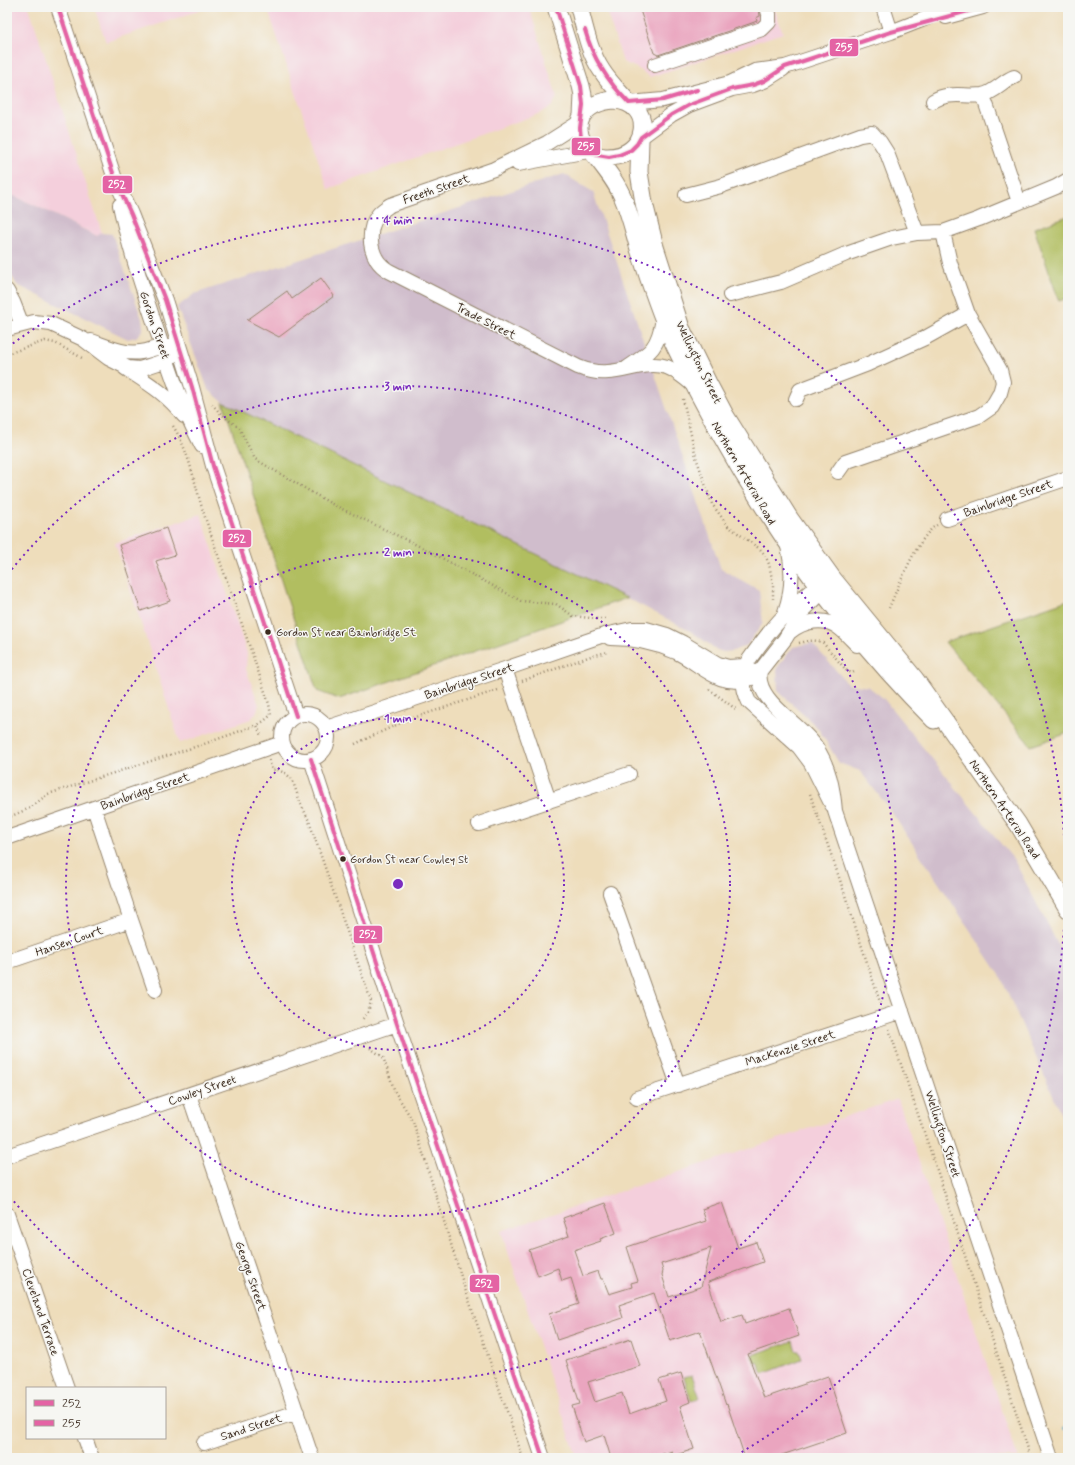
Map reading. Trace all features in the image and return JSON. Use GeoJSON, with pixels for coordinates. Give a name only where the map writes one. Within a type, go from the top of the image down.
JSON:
{"type":"FeatureCollection","features":[{"type":"Feature","properties":{"kind":"main road"},"geometry":{"type":"LineString","coordinates":[[556,7],[583,95],[580,136],[591,152],[603,157],[617,156],[631,150],[641,139],[642,126],[640,118],[636,110],[628,103],[602,72],[595,60],[588,43],[579,7]]}},
{"type":"Feature","properties":{"kind":"main road"},"geometry":{"type":"LineString","coordinates":[[581,119],[589,109],[598,103],[614,100],[623,100],[628,103]]}},
{"type":"Feature","properties":{"kind":"main road","name":"Wellington Street"},"geometry":{"type":"LineString","coordinates":[[641,139],[638,172],[646,214],[669,294],[688,344],[708,384],[737,435],[790,519],[833,579]]}},
{"type":"Feature","properties":{"kind":"main road","name":"Northern Arterial Road"},"geometry":{"type":"LineString","coordinates":[[591,152],[612,177],[623,198],[654,296],[689,392],[788,546],[820,589],[851,629],[926,712],[965,751]]}},
{"type":"Feature","properties":{"kind":"main road"},"geometry":{"type":"LineString","coordinates":[[820,589],[833,579]]}},
{"type":"Feature","properties":{"kind":"main road","name":"Northern Arterial Road"},"geometry":{"type":"LineString","coordinates":[[833,579],[915,679],[1018,824],[1068,909]]}},
{"type":"Feature","properties":{"kind":"street","name":"Gordon Street"},"geometry":{"type":"LineString","coordinates":[[58,7],[115,178],[165,300],[192,387],[212,466],[296,716]]}},
{"type":"Feature","properties":{"kind":"street"},"geometry":{"type":"LineString","coordinates":[[655,65],[762,29],[769,22],[767,7]]}},
{"type":"Feature","properties":{"kind":"street"},"geometry":{"type":"LineString","coordinates":[[883,7],[891,32]]}},
{"type":"Feature","properties":{"kind":"street"},"geometry":{"type":"LineString","coordinates":[[628,103],[663,100],[730,83],[755,71],[785,67],[891,32],[955,7]]}},
{"type":"Feature","properties":{"kind":"street"},"geometry":{"type":"LineString","coordinates":[[891,32],[983,7]]}},
{"type":"Feature","properties":{"kind":"street"},"geometry":{"type":"LineString","coordinates":[[641,139],[671,115],[689,105],[732,89],[754,85],[764,81],[785,67]]}},
{"type":"Feature","properties":{"kind":"street"},"geometry":{"type":"LineString","coordinates":[[933,101],[940,96],[983,95],[1001,85],[1006,80],[1014,77]]}},
{"type":"Feature","properties":{"kind":"street"},"geometry":{"type":"LineString","coordinates":[[983,95],[1019,202]]}},
{"type":"Feature","properties":{"kind":"street","name":"Freeth Street"},"geometry":{"type":"LineString","coordinates":[[494,169],[547,143],[581,119]]}},
{"type":"Feature","properties":{"kind":"street"},"geometry":{"type":"LineString","coordinates":[[686,195],[728,183],[860,135],[872,133],[887,153],[917,233]]}},
{"type":"Feature","properties":{"kind":"street","name":"Freeth Street"},"geometry":{"type":"LineString","coordinates":[[371,235],[374,222],[390,205],[494,169],[553,156],[591,152]]}},
{"type":"Feature","properties":{"kind":"street","name":"Gordon Street"},"geometry":{"type":"LineString","coordinates":[[115,178],[125,228],[155,326],[191,426],[212,466]]}},
{"type":"Feature","properties":{"kind":"street"},"geometry":{"type":"LineString","coordinates":[[730,295],[781,282],[846,254],[892,238],[917,233],[943,232],[978,220],[1056,187],[1068,180]]}},
{"type":"Feature","properties":{"kind":"street"},"geometry":{"type":"LineString","coordinates":[[838,472],[845,462],[979,416],[992,407],[1000,393],[1003,382],[1000,370],[968,314],[952,269],[943,232]]}},
{"type":"Feature","properties":{"kind":"street","name":"Trade Street"},"geometry":{"type":"LineString","coordinates":[[371,235],[372,245],[377,260],[389,271],[578,368],[595,372],[608,372],[649,366],[667,368],[686,378],[689,392]]}},
{"type":"Feature","properties":{"kind":"street"},"geometry":{"type":"LineString","coordinates":[[7,291],[13,302],[11,326],[37,322],[51,324],[83,340],[167,396],[191,426]]}},
{"type":"Feature","properties":{"kind":"street"},"geometry":{"type":"LineString","coordinates":[[796,399],[800,390],[868,364],[925,338],[968,314]]}},
{"type":"Feature","properties":{"kind":"street"},"geometry":{"type":"LineString","coordinates":[[626,370],[654,348],[660,333],[663,319]]}},
{"type":"Feature","properties":{"kind":"street"},"geometry":{"type":"LineString","coordinates":[[83,340],[124,352],[140,352],[179,343]]}},
{"type":"Feature","properties":{"kind":"street"},"geometry":{"type":"LineString","coordinates":[[119,365],[128,368],[140,368],[167,360],[179,343]]}},
{"type":"Feature","properties":{"kind":"street","name":"Bainbridge Street"},"geometry":{"type":"LineString","coordinates":[[947,519],[1068,478]]}},
{"type":"Feature","properties":{"kind":"street"},"geometry":{"type":"LineString","coordinates":[[783,615],[790,599],[792,586],[791,560],[788,546]]}},
{"type":"Feature","properties":{"kind":"street"},"geometry":{"type":"LineString","coordinates":[[759,676],[760,671],[767,661],[790,639],[801,613],[820,589]]}},
{"type":"Feature","properties":{"kind":"street","name":"Wellington Street"},"geometry":{"type":"LineString","coordinates":[[820,589],[799,600],[783,615],[754,651],[745,666],[742,681],[744,693],[749,702],[799,747],[810,763],[835,811]]}},
{"type":"Feature","properties":{"kind":"street"},"geometry":{"type":"LineString","coordinates":[[790,639],[792,630],[809,622],[826,622],[838,627],[926,712]]}},
{"type":"Feature","properties":{"kind":"street","name":"Bainbridge Street"},"geometry":{"type":"LineString","coordinates":[[326,728],[622,630],[646,629],[667,635],[718,664],[728,667],[745,666]]}},
{"type":"Feature","properties":{"kind":"street","name":"Bainbridge Street"},"geometry":{"type":"LineString","coordinates":[[588,641],[607,638],[623,638],[648,642],[678,653],[713,676],[742,681]]}},
{"type":"Feature","properties":{"kind":"street"},"geometry":{"type":"LineString","coordinates":[[745,666],[759,676]]}},
{"type":"Feature","properties":{"kind":"street"},"geometry":{"type":"LineString","coordinates":[[505,670],[549,801]]}},
{"type":"Feature","properties":{"kind":"street"},"geometry":{"type":"LineString","coordinates":[[742,681],[759,676]]}},
{"type":"Feature","properties":{"kind":"street","name":"Wellington Street"},"geometry":{"type":"LineString","coordinates":[[759,676],[762,689],[771,703],[803,731],[820,753],[831,779],[835,811],[1051,1458]]}},
{"type":"Feature","properties":{"kind":"street"},"geometry":{"type":"LineString","coordinates":[[302,714],[314,716],[324,723],[326,728],[328,734],[327,745],[320,754],[311,759],[296,759],[285,750],[282,743],[281,736],[286,724],[296,716],[302,714]]}},
{"type":"Feature","properties":{"kind":"street","name":"Bainbridge Street"},"geometry":{"type":"LineString","coordinates":[[7,838],[282,743]]}},
{"type":"Feature","properties":{"kind":"street"},"geometry":{"type":"LineString","coordinates":[[311,759],[397,1024],[543,1458]]}},
{"type":"Feature","properties":{"kind":"street"},"geometry":{"type":"LineString","coordinates":[[479,824],[629,774]]}},
{"type":"Feature","properties":{"kind":"street"},"geometry":{"type":"LineString","coordinates":[[94,808],[155,990]]}},
{"type":"Feature","properties":{"kind":"street"},"geometry":{"type":"LineString","coordinates":[[610,893],[678,1085]]}},
{"type":"Feature","properties":{"kind":"street","name":"Hansen Court"},"geometry":{"type":"LineString","coordinates":[[7,962],[131,920]]}},
{"type":"Feature","properties":{"kind":"street","name":"MacKenzie Street"},"geometry":{"type":"LineString","coordinates":[[637,1098],[902,1011]]}},
{"type":"Feature","properties":{"kind":"street","name":"Cowley Street"},"geometry":{"type":"LineString","coordinates":[[7,1156],[397,1024]]}},
{"type":"Feature","properties":{"kind":"street","name":"George Street"},"geometry":{"type":"LineString","coordinates":[[189,1095],[312,1458]]}},
{"type":"Feature","properties":{"kind":"street","name":"Cleveland Terrace"},"geometry":{"type":"LineString","coordinates":[[7,1214],[67,1387]]}},
{"type":"Feature","properties":{"kind":"street","name":"Sand Street"},"geometry":{"type":"LineString","coordinates":[[204,1443],[297,1412]]}},
{"type":"Feature","properties":{"kind":"street"},"geometry":{"type":"LineString","coordinates":[[85,1439],[92,1458]]}},
{"type":"Feature","properties":{"kind":"path"},"geometry":{"type":"LineString","coordinates":[[7,354],[45,341],[55,343],[88,361]]}},
{"type":"Feature","properties":{"kind":"path"},"geometry":{"type":"LineString","coordinates":[[689,392],[686,412],[696,457],[710,498],[724,522],[760,549],[767,559],[773,584],[773,603]]}},
{"type":"Feature","properties":{"kind":"path"},"geometry":{"type":"LineString","coordinates":[[210,401],[220,413],[239,428],[255,459],[330,502],[429,551],[521,601],[556,604],[573,616],[613,619]]}},
{"type":"Feature","properties":{"kind":"path"},"geometry":{"type":"LineString","coordinates":[[7,818],[30,808],[48,794],[204,744],[257,725],[271,715],[270,704],[206,519],[185,450],[180,436],[172,425]]}},
{"type":"Feature","properties":{"kind":"path"},"geometry":{"type":"LineString","coordinates":[[889,608],[906,569],[930,530],[947,519]]}},
{"type":"Feature","properties":{"kind":"path"},"geometry":{"type":"LineString","coordinates":[[790,639],[808,641],[818,640],[823,643],[847,671],[852,673],[856,671]]}},
{"type":"Feature","properties":{"kind":"path"},"geometry":{"type":"LineString","coordinates":[[355,744],[407,720],[591,656],[610,651]]}},
{"type":"Feature","properties":{"kind":"path"},"geometry":{"type":"LineString","coordinates":[[707,688],[738,711]]}},
{"type":"Feature","properties":{"kind":"path"},"geometry":{"type":"LineString","coordinates":[[257,725],[262,737]]}},
{"type":"Feature","properties":{"kind":"path"},"geometry":{"type":"LineString","coordinates":[[270,761],[272,770],[278,770],[285,773],[292,779],[331,883],[371,1001],[368,1012],[360,1023],[362,1027]]}},
{"type":"Feature","properties":{"kind":"path"},"geometry":{"type":"LineString","coordinates":[[807,787],[840,880],[939,1176],[1031,1458]]}},
{"type":"Feature","properties":{"kind":"path"},"geometry":{"type":"LineString","coordinates":[[368,1044],[369,1047],[383,1057],[395,1092],[413,1121],[464,1286],[523,1458]]}},
{"type":"Feature","properties":{"kind":"shaded area"},"geometry":{"type":"Polygon","coordinates":[[[7,7],[29,7],[102,233],[97,236],[7,193],[7,7]]]}},
{"type":"Feature","properties":{"kind":"shaded area"},"geometry":{"type":"Polygon","coordinates":[[[94,7],[210,7],[106,42],[94,7]]]}},
{"type":"Feature","properties":{"kind":"shaded area"},"geometry":{"type":"Polygon","coordinates":[[[267,7],[529,7],[557,97],[552,106],[541,113],[328,189],[267,7]]]}},
{"type":"Feature","properties":{"kind":"shaded area"},"geometry":{"type":"Polygon","coordinates":[[[605,7],[774,7],[783,33],[650,77],[637,68],[623,62],[605,7]]]}},
{"type":"Feature","properties":{"kind":"shaded area"},"geometry":{"type":"Polygon","coordinates":[[[564,174],[593,192],[721,569],[759,590],[763,623],[747,645],[733,651],[724,652],[717,650],[692,632],[627,598],[223,402],[208,389],[177,307],[194,294],[564,174]]]}},
{"type":"Feature","properties":{"kind":"shaded area"},"geometry":{"type":"Polygon","coordinates":[[[7,193],[97,236],[102,233],[112,234],[142,319],[143,327],[141,332],[136,337],[128,339],[17,285],[7,268],[7,193]]]}},
{"type":"Feature","properties":{"kind":"shaded area"},"geometry":{"type":"Polygon","coordinates":[[[201,514],[247,653],[246,669],[259,705],[256,713],[251,719],[180,743],[115,543],[201,514]]]}},
{"type":"Feature","properties":{"kind":"shaded area"},"geometry":{"type":"Polygon","coordinates":[[[812,643],[848,684],[869,687],[883,698],[1014,860],[1068,964],[1068,1130],[1000,975],[888,807],[860,771],[839,763],[818,728],[778,691],[777,668],[793,647],[812,643]]]}},
{"type":"Feature","properties":{"kind":"shaded area"},"geometry":{"type":"Polygon","coordinates":[[[898,1099],[1018,1458],[577,1458],[501,1231],[898,1099]]]}},
{"type":"Feature","properties":{"kind":"green space"},"geometry":{"type":"Polygon","coordinates":[[[1068,216],[1068,298],[1059,301],[1034,228],[1068,216]]]}},
{"type":"Feature","properties":{"kind":"green space"},"geometry":{"type":"Polygon","coordinates":[[[223,402],[627,598],[339,699],[317,691],[223,402]]]}},
{"type":"Feature","properties":{"kind":"green space"},"geometry":{"type":"Polygon","coordinates":[[[1068,600],[1068,733],[1031,746],[945,642],[1068,600]]]}},
{"type":"Feature","properties":{"kind":"green space"},"geometry":{"type":"Polygon","coordinates":[[[793,1341],[796,1351],[799,1351],[802,1359],[763,1374],[758,1362],[755,1364],[752,1355],[793,1341]]]}},
{"type":"Feature","properties":{"kind":"green space"},"geometry":{"type":"Polygon","coordinates":[[[692,1375],[700,1398],[691,1401],[684,1377],[692,1375]]]}},
{"type":"Feature","properties":{"kind":"building"},"geometry":{"type":"Polygon","coordinates":[[[639,7],[759,7],[760,16],[756,18],[757,21],[658,55],[654,53],[639,7]]]}},
{"type":"Feature","properties":{"kind":"building"},"geometry":{"type":"Polygon","coordinates":[[[321,278],[334,296],[279,337],[247,320],[287,291],[292,299],[321,278]]]}},
{"type":"Feature","properties":{"kind":"building"},"geometry":{"type":"Polygon","coordinates":[[[166,528],[175,555],[156,561],[170,601],[141,611],[119,545],[166,528]]]}},
{"type":"Feature","properties":{"kind":"building"},"geometry":{"type":"Polygon","coordinates":[[[722,1202],[738,1248],[756,1242],[763,1262],[708,1282],[721,1322],[742,1315],[745,1324],[789,1308],[799,1336],[748,1354],[764,1398],[828,1376],[847,1433],[773,1458],[745,1458],[700,1331],[670,1341],[654,1293],[619,1305],[623,1318],[557,1340],[549,1314],[579,1304],[571,1278],[562,1281],[558,1268],[538,1276],[529,1250],[569,1236],[563,1218],[605,1203],[616,1233],[600,1239],[601,1241],[574,1250],[583,1276],[598,1271],[609,1294],[632,1287],[631,1283],[638,1281],[627,1247],[706,1221],[702,1209],[722,1202]],[[711,1248],[661,1264],[663,1271],[662,1275],[669,1297],[701,1287],[711,1248]]]}},
{"type":"Feature","properties":{"kind":"building"},"geometry":{"type":"Polygon","coordinates":[[[631,1339],[640,1366],[588,1382],[595,1402],[622,1393],[629,1414],[666,1401],[659,1380],[681,1373],[690,1402],[680,1406],[694,1449],[673,1456],[672,1451],[648,1458],[611,1458],[604,1435],[584,1442],[572,1406],[580,1404],[566,1360],[631,1339]]]}},
{"type":"Feature","properties":{"kind":"transit line","name":"252"},"geometry":{"type":"LineString","coordinates":[[58,7],[115,179],[131,214],[165,300],[192,387],[213,466],[296,716]]}},
{"type":"Feature","properties":{"kind":"transit line","name":"255"},"geometry":{"type":"LineString","coordinates":[[556,7],[581,86],[583,105],[580,128],[581,139],[592,152],[597,155],[609,157],[631,150],[641,137],[671,115],[689,105],[732,89],[753,85],[764,81],[785,67],[891,32],[983,7]]}},
{"type":"Feature","properties":{"kind":"transit line","name":"255"},"geometry":{"type":"LineString","coordinates":[[585,30],[592,51],[602,70],[614,87],[629,103],[663,100],[697,90]]}},
{"type":"Feature","properties":{"kind":"transit line","name":"252"},"geometry":{"type":"LineString","coordinates":[[311,759],[397,1024],[543,1458]]}},
{"type":"Feature","properties":{"kind":"place","name":"Gordon St near Bainbridge St"},"geometry":{"type":"Point","coordinates":[268,632]}},
{"type":"Feature","properties":{"kind":"place","name":"Gordon St near Cowley St"},"geometry":{"type":"Point","coordinates":[343,859]}}]}
